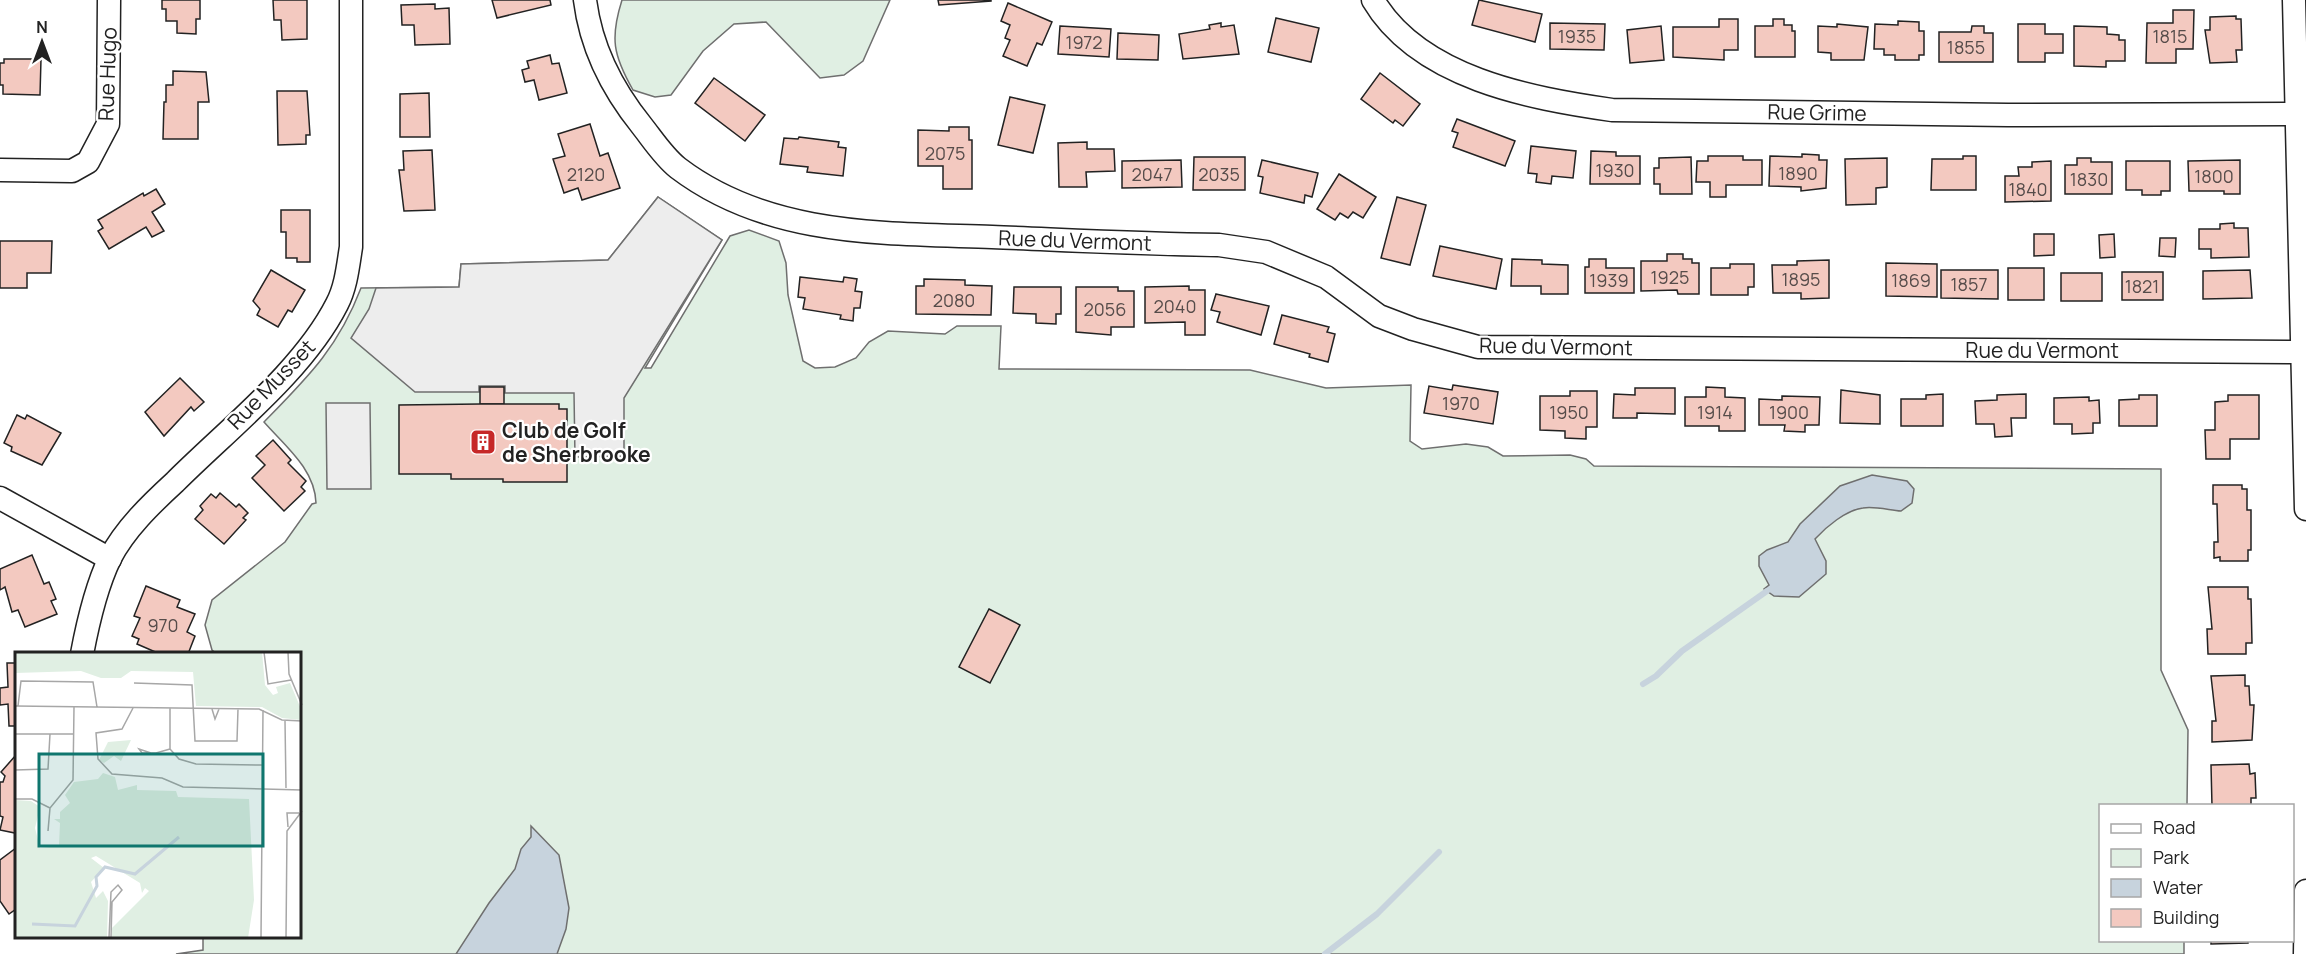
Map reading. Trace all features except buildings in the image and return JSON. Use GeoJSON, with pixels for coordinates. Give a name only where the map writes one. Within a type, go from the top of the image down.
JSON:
{"type":"FeatureCollection","features":[{"type":"Feature","properties":{"kind":"street","name":"Rue Hugo"},"geometry":{"type":"LineString","coordinates":[[0,170],[72,171],[88,162],[108,124],[109,0]]}},
{"type":"Feature","properties":{"kind":"street","name":"Rue Musset"},"geometry":{"type":"LineString","coordinates":[[82,652],[93,606],[110,559],[156,500],[294,365],[317,337],[338,303],[351,247],[351,0]]}},
{"type":"Feature","properties":{"kind":"street","name":"Rue du Vermont"},"geometry":{"type":"LineString","coordinates":[[585,0],[599,59],[622,102],[676,166],[713,190],[745,206],[818,227],[876,232],[1219,245],[1266,252],[1326,277],[1379,316],[1413,329],[1478,347],[2304,352]]}},
{"type":"Feature","properties":{"kind":"street","name":"Rue Grime"},"geometry":{"type":"LineString","coordinates":[[1373,0],[1392,27],[1434,58],[1489,84],[1546,101],[1612,110],[2008,115],[2295,114]]}},
{"type":"Feature","properties":{"kind":"street"},"geometry":{"type":"LineString","coordinates":[[2294,0],[2306,509]]}},
{"type":"Feature","properties":{"kind":"street"},"geometry":{"type":"LineString","coordinates":[[0,498],[110,559]]}},
{"type":"Feature","properties":{"kind":"street"},"geometry":{"type":"LineString","coordinates":[[2305,954],[2306,891]]}},
{"type":"Feature","properties":{"kind":"green space"},"geometry":{"type":"Polygon","coordinates":[[[622,0],[890,0],[863,61],[844,75],[820,78],[766,22],[734,24],[703,51],[671,95],[655,97],[633,90],[621,67],[615,36],[622,0]]]}},
{"type":"Feature","properties":{"kind":"green space"},"geometry":{"type":"Polygon","coordinates":[[[658,197],[722,240],[645,368],[651,368],[730,236],[749,230],[779,241],[786,263],[788,295],[803,361],[815,368],[835,367],[856,358],[869,342],[888,331],[945,334],[957,326],[1001,326],[999,369],[1250,370],[1326,388],[1411,385],[1410,441],[1422,449],[1466,444],[1488,447],[1503,456],[1570,455],[1586,459],[1594,466],[2161,469],[2161,670],[2188,730],[2187,804],[2099,804],[2099,942],[2184,942],[2184,954],[176,954],[203,950],[203,939],[302,939],[302,652],[214,652],[205,625],[212,600],[285,542],[312,504],[316,503],[305,469],[264,422],[308,376],[332,345],[361,288],[459,287],[461,264],[608,260],[658,197]]]}},
{"type":"Feature","properties":{"kind":"shaded area"},"geometry":{"type":"Polygon","coordinates":[[[658,197],[722,240],[624,398],[624,456],[575,457],[574,393],[505,393],[505,386],[479,386],[479,392],[415,392],[351,338],[369,309],[376,288],[459,287],[461,264],[608,260],[658,197]]]}},
{"type":"Feature","properties":{"kind":"shaded area"},"geometry":{"type":"Polygon","coordinates":[[[326,403],[370,403],[371,489],[327,489],[326,403]]]}},
{"type":"Feature","properties":{"kind":"water"},"geometry":{"type":"Polygon","coordinates":[[[1872,475],[1907,481],[1914,489],[1912,503],[1901,511],[1872,507],[1857,509],[1831,524],[1815,539],[1826,561],[1826,574],[1799,597],[1774,596],[1764,589],[1769,585],[1759,566],[1759,556],[1767,550],[1788,542],[1800,524],[1840,486],[1872,475]]]}},
{"type":"Feature","properties":{"kind":"water"},"geometry":{"type":"Polygon","coordinates":[[[531,826],[559,855],[569,908],[566,929],[557,954],[456,954],[489,903],[515,869],[521,849],[531,837],[531,826]]]}},
{"type":"Feature","properties":{"kind":"waterway"},"geometry":{"type":"LineString","coordinates":[[1643,684],[1656,676],[1682,651],[1767,591]]}},
{"type":"Feature","properties":{"kind":"waterway"},"geometry":{"type":"LineString","coordinates":[[1325,954],[1377,914],[1439,852]]}},
{"type":"Feature","properties":{"kind":"place","name":"Club de Golf de Sherbrooke"},"geometry":{"type":"Point","coordinates":[483,442]}}]}
